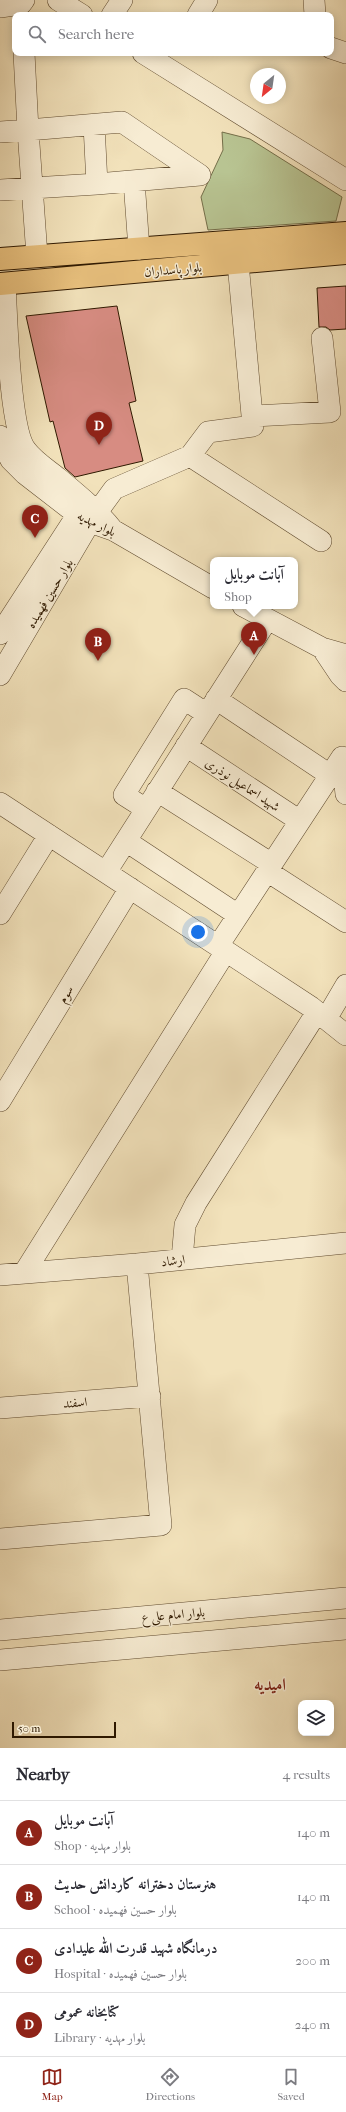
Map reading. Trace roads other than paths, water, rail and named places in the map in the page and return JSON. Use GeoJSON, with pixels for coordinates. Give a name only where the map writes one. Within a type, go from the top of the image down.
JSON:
{"type":"FeatureCollection","features":[{"type":"Feature","properties":{"kind":"main road","name":"بلوار پاسداران"},"geometry":{"type":"LineString","coordinates":[[0,259],[346,233]]}},
{"type":"Feature","properties":{"kind":"main road","name":"بلوار پاسداران"},"geometry":{"type":"LineString","coordinates":[[2,284],[346,253]]}},
{"type":"Feature","properties":{"kind":"street"},"geometry":{"type":"LineString","coordinates":[[58,0],[77,12]]}},
{"type":"Feature","properties":{"kind":"street"},"geometry":{"type":"LineString","coordinates":[[114,12],[122,0]]}},
{"type":"Feature","properties":{"kind":"street"},"geometry":{"type":"LineString","coordinates":[[200,12],[207,0]]}},
{"type":"Feature","properties":{"kind":"street"},"geometry":{"type":"LineString","coordinates":[[314,0],[315,12]]}},
{"type":"Feature","properties":{"kind":"street"},"geometry":{"type":"LineString","coordinates":[[0,7],[22,6]]}},
{"type":"Feature","properties":{"kind":"street"},"geometry":{"type":"LineString","coordinates":[[334,49],[346,53]]}},
{"type":"Feature","properties":{"kind":"street"},"geometry":{"type":"LineString","coordinates":[[24,56],[37,256]]}},
{"type":"Feature","properties":{"kind":"street"},"geometry":{"type":"LineString","coordinates":[[151,56],[346,180]]}},
{"type":"Feature","properties":{"kind":"street"},"geometry":{"type":"LineString","coordinates":[[0,132],[122,122],[200,175],[97,184],[0,190]]}},
{"type":"Feature","properties":{"kind":"street"},"geometry":{"type":"LineString","coordinates":[[94,125],[97,184]]}},
{"type":"Feature","properties":{"kind":"street"},"geometry":{"type":"LineString","coordinates":[[134,180],[139,249]]}},
{"type":"Feature","properties":{"kind":"street"},"geometry":{"type":"LineString","coordinates":[[88,513],[114,489],[190,456],[208,432],[253,426],[238,263]]}},
{"type":"Feature","properties":{"kind":"street","name":"بلوار مهدیه"},"geometry":{"type":"LineString","coordinates":[[2,284],[14,412],[18,435],[25,449],[88,513]]}},
{"type":"Feature","properties":{"kind":"street"},"geometry":{"type":"LineString","coordinates":[[252,416],[330,412],[322,338]]}},
{"type":"Feature","properties":{"kind":"street","name":"بلوار مهدیه"},"geometry":{"type":"LineString","coordinates":[[0,436],[2,444],[11,460],[25,474],[113,530],[210,586]]}},
{"type":"Feature","properties":{"kind":"street"},"geometry":{"type":"LineString","coordinates":[[190,456],[321,542]]}},
{"type":"Feature","properties":{"kind":"street","name":"بلوار حسین فهمیده"},"geometry":{"type":"LineString","coordinates":[[0,634],[88,513]]}},
{"type":"Feature","properties":{"kind":"street","name":"بلوار حسین فهمیده"},"geometry":{"type":"LineString","coordinates":[[0,675],[88,513]]}},
{"type":"Feature","properties":{"kind":"street"},"geometry":{"type":"LineString","coordinates":[[248,609],[266,620],[322,648],[346,655]]}},
{"type":"Feature","properties":{"kind":"street"},"geometry":{"type":"LineString","coordinates":[[106,872],[266,620]]}},
{"type":"Feature","properties":{"kind":"street"},"geometry":{"type":"LineString","coordinates":[[322,648],[340,675],[346,681]]}},
{"type":"Feature","properties":{"kind":"street"},"geometry":{"type":"LineString","coordinates":[[146,809],[124,795],[184,699],[211,707],[330,775]]}},
{"type":"Feature","properties":{"kind":"street","name":"شهید اسماعیل نوذری"},"geometry":{"type":"LineString","coordinates":[[186,746],[300,821]]}},
{"type":"Feature","properties":{"kind":"street"},"geometry":{"type":"LineString","coordinates":[[24,1273],[222,948],[238,915],[342,757],[346,794]]}},
{"type":"Feature","properties":{"kind":"street"},"geometry":{"type":"LineString","coordinates":[[157,791],[269,867],[346,922]]}},
{"type":"Feature","properties":{"kind":"street"},"geometry":{"type":"LineString","coordinates":[[0,803],[222,948],[321,1015],[346,1035]]}},
{"type":"Feature","properties":{"kind":"street"},"geometry":{"type":"LineString","coordinates":[[0,914],[49,835]]}},
{"type":"Feature","properties":{"kind":"street"},"geometry":{"type":"LineString","coordinates":[[126,841],[238,915]]}},
{"type":"Feature","properties":{"kind":"street","name":"سوم"},"geometry":{"type":"LineString","coordinates":[[0,1101],[130,888]]}},
{"type":"Feature","properties":{"kind":"street"},"geometry":{"type":"LineString","coordinates":[[182,1259],[184,1225],[196,1203],[321,1015],[346,986]]}},
{"type":"Feature","properties":{"kind":"street","name":"ارشاد"},"geometry":{"type":"LineString","coordinates":[[0,1275],[138,1264],[346,1243]]}},
{"type":"Feature","properties":{"kind":"street"},"geometry":{"type":"LineString","coordinates":[[0,1539],[161,1525],[138,1264]]}},
{"type":"Feature","properties":{"kind":"street","name":"اسفند"},"geometry":{"type":"LineString","coordinates":[[0,1408],[150,1396]]}},
{"type":"Feature","properties":{"kind":"street","name":"بلوار امام علی ع"},"geometry":{"type":"LineString","coordinates":[[0,1630],[346,1598]]}},
{"type":"Feature","properties":{"kind":"street"},"geometry":{"type":"LineString","coordinates":[[0,1660],[346,1630]]}},
{"type":"Feature","properties":{"kind":"place","name":"کتابخانه عمومی"},"geometry":{"type":"Point","coordinates":[99,445]}},
{"type":"Feature","properties":{"kind":"place","name":"درمانگاه شهید قدرت الله علیدادی"},"geometry":{"type":"Point","coordinates":[35,538]}},
{"type":"Feature","properties":{"kind":"place","name":"آبانت موبایل"},"geometry":{"type":"Point","coordinates":[254,655]}},
{"type":"Feature","properties":{"kind":"place","name":"هنرستان دخترانه کاردانش حدیث"},"geometry":{"type":"Point","coordinates":[98,661]}},
{"type":"Feature","properties":{"kind":"district","name":"امیدیه"},"geometry":{"type":"Point","coordinates":[270,1684]}}]}
